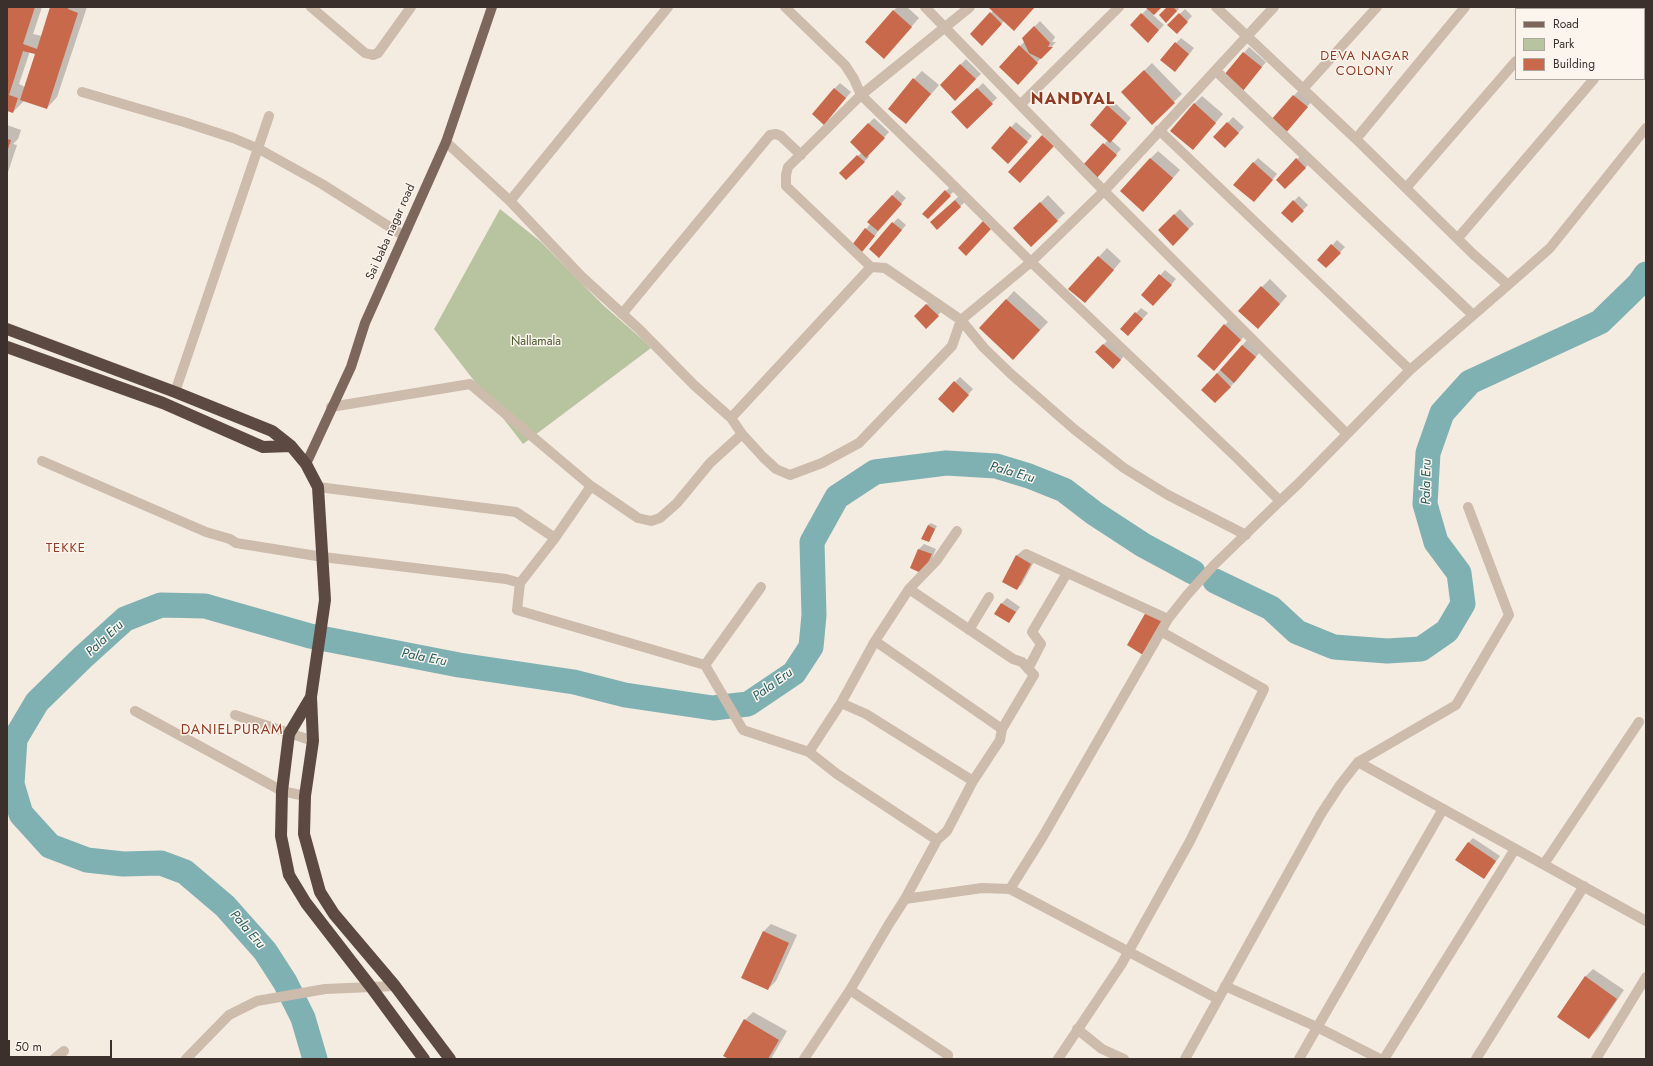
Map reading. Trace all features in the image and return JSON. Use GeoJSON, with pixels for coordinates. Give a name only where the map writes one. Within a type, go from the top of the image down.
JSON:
{"type":"FeatureCollection","features":[{"type":"Feature","properties":{"kind":"highway"},"geometry":{"type":"LineString","coordinates":[[7,329],[175,392],[272,431],[291,446],[306,464],[318,487],[325,600],[311,697],[313,742],[305,796],[304,834],[320,892],[334,914],[395,986],[450,1059]]}},
{"type":"Feature","properties":{"kind":"highway"},"geometry":{"type":"LineString","coordinates":[[7,347],[163,403],[263,447],[291,446]]}},
{"type":"Feature","properties":{"kind":"highway"},"geometry":{"type":"LineString","coordinates":[[311,697],[289,734],[282,791],[282,836],[289,875],[306,903],[424,1059]]}},
{"type":"Feature","properties":{"kind":"main road","name":"Sai baba nagar road"},"geometry":{"type":"LineString","coordinates":[[306,464],[331,407],[351,367],[365,323],[446,142],[492,7]]}},
{"type":"Feature","properties":{"kind":"street"},"geometry":{"type":"LineString","coordinates":[[311,7],[365,54],[373,55],[378,53],[411,7]]}},
{"type":"Feature","properties":{"kind":"street"},"geometry":{"type":"LineString","coordinates":[[510,201],[668,7]]}},
{"type":"Feature","properties":{"kind":"street"},"geometry":{"type":"LineString","coordinates":[[786,7],[845,65],[854,79],[861,95],[1031,262],[1280,501]]}},
{"type":"Feature","properties":{"kind":"street"},"geometry":{"type":"LineString","coordinates":[[925,7],[1104,191],[1346,434]]}},
{"type":"Feature","properties":{"kind":"street"},"geometry":{"type":"LineString","coordinates":[[970,7],[944,26],[861,95],[788,168],[786,175],[786,186],[871,267],[885,268],[961,320],[984,348],[1011,374],[1074,429],[1124,468],[1168,495],[1246,535]]}},
{"type":"Feature","properties":{"kind":"street"},"geometry":{"type":"LineString","coordinates":[[1020,104],[1119,7]]}},
{"type":"Feature","properties":{"kind":"street"},"geometry":{"type":"LineString","coordinates":[[1216,7],[1508,285]]}},
{"type":"Feature","properties":{"kind":"street"},"geometry":{"type":"LineString","coordinates":[[446,142],[510,201],[581,276],[640,330],[694,385],[730,418],[763,457],[776,469],[790,475],[822,463],[859,443],[952,346],[961,320],[1031,262],[1104,191],[1274,7]]}},
{"type":"Feature","properties":{"kind":"street"},"geometry":{"type":"LineString","coordinates":[[1303,89],[1377,7]]}},
{"type":"Feature","properties":{"kind":"street"},"geometry":{"type":"LineString","coordinates":[[1356,139],[1465,7]]}},
{"type":"Feature","properties":{"kind":"street"},"geometry":{"type":"LineString","coordinates":[[1406,188],[1515,62]]}},
{"type":"Feature","properties":{"kind":"street"},"geometry":{"type":"LineString","coordinates":[[1216,71],[1473,315]]}},
{"type":"Feature","properties":{"kind":"street"},"geometry":{"type":"LineString","coordinates":[[1458,238],[1593,80]]}},
{"type":"Feature","properties":{"kind":"street"},"geometry":{"type":"LineString","coordinates":[[82,92],[184,122],[233,138],[258,149],[322,184],[404,236]]}},
{"type":"Feature","properties":{"kind":"street"},"geometry":{"type":"LineString","coordinates":[[175,392],[269,116]]}},
{"type":"Feature","properties":{"kind":"street"},"geometry":{"type":"LineString","coordinates":[[1010,889],[1042,838],[1168,620],[1191,590],[1410,370],[1550,248],[1646,128]]}},
{"type":"Feature","properties":{"kind":"street"},"geometry":{"type":"LineString","coordinates":[[1159,130],[1410,370]]}},
{"type":"Feature","properties":{"kind":"street"},"geometry":{"type":"LineString","coordinates":[[622,314],[770,135],[776,134],[781,136],[801,155]]}},
{"type":"Feature","properties":{"kind":"street"},"geometry":{"type":"LineString","coordinates":[[730,418],[871,267]]}},
{"type":"Feature","properties":{"kind":"street"},"geometry":{"type":"LineString","coordinates":[[331,407],[470,384],[591,486],[638,518],[651,522],[660,518],[677,503],[710,463],[742,434]]}},
{"type":"Feature","properties":{"kind":"street"},"geometry":{"type":"LineString","coordinates":[[42,461],[206,532],[230,539],[236,543],[323,557],[506,578],[520,583]]}},
{"type":"Feature","properties":{"kind":"street"},"geometry":{"type":"LineString","coordinates":[[591,486],[555,538],[520,583],[516,610],[705,665],[744,730],[809,752],[837,774],[938,840]]}},
{"type":"Feature","properties":{"kind":"street"},"geometry":{"type":"LineString","coordinates":[[318,487],[516,512],[555,538]]}},
{"type":"Feature","properties":{"kind":"street"},"geometry":{"type":"LineString","coordinates":[[1186,1059],[1321,814],[1340,785],[1358,762],[1456,705],[1509,615],[1468,507]]}},
{"type":"Feature","properties":{"kind":"street"},"geometry":{"type":"LineString","coordinates":[[809,752],[841,703],[875,641],[909,589],[937,560],[957,531]]}},
{"type":"Feature","properties":{"kind":"street"},"geometry":{"type":"LineString","coordinates":[[1026,554],[1168,620]]}},
{"type":"Feature","properties":{"kind":"street"},"geometry":{"type":"LineString","coordinates":[[1028,669],[1041,644],[1032,632],[1067,573]]}},
{"type":"Feature","properties":{"kind":"street"},"geometry":{"type":"LineString","coordinates":[[705,665],[761,587]]}},
{"type":"Feature","properties":{"kind":"street"},"geometry":{"type":"LineString","coordinates":[[804,1059],[850,990],[888,924],[905,899],[938,840],[947,831],[973,781],[1000,740],[1002,729],[1034,675],[1022,662],[1013,659],[968,630],[909,589]]}},
{"type":"Feature","properties":{"kind":"street"},"geometry":{"type":"LineString","coordinates":[[968,630],[989,597]]}},
{"type":"Feature","properties":{"kind":"street"},"geometry":{"type":"LineString","coordinates":[[1058,1059],[1121,965],[1190,841],[1264,689],[1162,632]]}},
{"type":"Feature","properties":{"kind":"street"},"geometry":{"type":"LineString","coordinates":[[875,641],[1002,729]]}},
{"type":"Feature","properties":{"kind":"street"},"geometry":{"type":"LineString","coordinates":[[841,703],[866,714],[973,781]]}},
{"type":"Feature","properties":{"kind":"street"},"geometry":{"type":"LineString","coordinates":[[135,711],[282,791],[305,796]]}},
{"type":"Feature","properties":{"kind":"street"},"geometry":{"type":"LineString","coordinates":[[235,715],[313,742]]}},
{"type":"Feature","properties":{"kind":"street"},"geometry":{"type":"LineString","coordinates":[[1544,864],[1639,722]]}},
{"type":"Feature","properties":{"kind":"street"},"geometry":{"type":"LineString","coordinates":[[1358,762],[1646,921]]}},
{"type":"Feature","properties":{"kind":"street"},"geometry":{"type":"LineString","coordinates":[[1298,1059],[1444,809]]}},
{"type":"Feature","properties":{"kind":"street"},"geometry":{"type":"LineString","coordinates":[[1384,1059],[1515,849]]}},
{"type":"Feature","properties":{"kind":"street"},"geometry":{"type":"LineString","coordinates":[[1476,1059],[1584,886]]}},
{"type":"Feature","properties":{"kind":"street"},"geometry":{"type":"LineString","coordinates":[[905,899],[982,888],[1010,889],[1218,999]]}},
{"type":"Feature","properties":{"kind":"street"},"geometry":{"type":"LineString","coordinates":[[1596,1059],[1646,977]]}},
{"type":"Feature","properties":{"kind":"street"},"geometry":{"type":"LineString","coordinates":[[186,1059],[229,1015],[257,1001],[325,989],[395,986]]}},
{"type":"Feature","properties":{"kind":"street"},"geometry":{"type":"LineString","coordinates":[[1225,986],[1317,1027],[1380,1059]]}},
{"type":"Feature","properties":{"kind":"street"},"geometry":{"type":"LineString","coordinates":[[850,990],[948,1055],[947,1059]]}},
{"type":"Feature","properties":{"kind":"street"},"geometry":{"type":"LineString","coordinates":[[1077,1029],[1102,1049],[1124,1059]]}},
{"type":"Feature","properties":{"kind":"street"},"geometry":{"type":"LineString","coordinates":[[54,1059],[64,1051]]}},
{"type":"Feature","properties":{"kind":"green space","name":"Nallamala"},"geometry":{"type":"Polygon","coordinates":[[[500,209],[541,242],[603,305],[651,348],[523,444],[434,329],[500,209]]]}},
{"type":"Feature","properties":{"kind":"building"},"geometry":{"type":"Polygon","coordinates":[[[7,7],[35,7],[23,44],[37,49],[50,7],[69,7],[68,9],[78,13],[47,109],[20,100],[35,54],[23,51],[9,95],[18,98],[13,113],[7,111],[7,7]]]}},
{"type":"Feature","properties":{"kind":"building"},"geometry":{"type":"Polygon","coordinates":[[[1145,7],[1162,7],[1154,15],[1145,7]]]}},
{"type":"Feature","properties":{"kind":"building"},"geometry":{"type":"Polygon","coordinates":[[[1167,7],[1173,7],[1177,11],[1166,23],[1159,15],[1167,7]]]}},
{"type":"Feature","properties":{"kind":"building"},"geometry":{"type":"Polygon","coordinates":[[[989,8],[1034,8],[1014,31],[989,8]]]}},
{"type":"Feature","properties":{"kind":"building"},"geometry":{"type":"Polygon","coordinates":[[[893,10],[912,27],[884,59],[865,42],[893,10]]]}},
{"type":"Feature","properties":{"kind":"building"},"geometry":{"type":"Polygon","coordinates":[[[990,12],[1002,24],[982,46],[970,34],[990,12]]]}},
{"type":"Feature","properties":{"kind":"building"},"geometry":{"type":"Polygon","coordinates":[[[1141,13],[1159,30],[1148,43],[1130,25],[1141,13]]]}},
{"type":"Feature","properties":{"kind":"building"},"geometry":{"type":"Polygon","coordinates":[[[1179,13],[1188,22],[1177,34],[1167,25],[1179,13]]]}},
{"type":"Feature","properties":{"kind":"building"},"geometry":{"type":"Polygon","coordinates":[[[1034,26],[1050,43],[1048,47],[1053,47],[1041,59],[1029,53],[1022,38],[1034,26]]]}},
{"type":"Feature","properties":{"kind":"building"},"geometry":{"type":"Polygon","coordinates":[[[1175,42],[1189,54],[1175,72],[1160,60],[1175,42]]]}},
{"type":"Feature","properties":{"kind":"building"},"geometry":{"type":"Polygon","coordinates":[[[1019,45],[1038,63],[1018,85],[999,67],[1019,45]]]}},
{"type":"Feature","properties":{"kind":"building"},"geometry":{"type":"Polygon","coordinates":[[[1243,52],[1262,67],[1243,91],[1224,75],[1243,52]]]}},
{"type":"Feature","properties":{"kind":"building"},"geometry":{"type":"Polygon","coordinates":[[[960,64],[976,79],[955,101],[940,85],[960,64]]]}},
{"type":"Feature","properties":{"kind":"building"},"geometry":{"type":"Polygon","coordinates":[[[1144,70],[1175,103],[1152,125],[1121,92],[1144,70]]]}},
{"type":"Feature","properties":{"kind":"building"},"geometry":{"type":"Polygon","coordinates":[[[913,78],[931,94],[906,124],[888,109],[913,78]]]}},
{"type":"Feature","properties":{"kind":"building"},"geometry":{"type":"Polygon","coordinates":[[[834,88],[846,98],[824,125],[812,114],[834,88]]]}},
{"type":"Feature","properties":{"kind":"building"},"geometry":{"type":"Polygon","coordinates":[[[977,88],[993,104],[967,129],[951,112],[977,88]]]}},
{"type":"Feature","properties":{"kind":"building"},"geometry":{"type":"Polygon","coordinates":[[[1293,95],[1308,107],[1285,134],[1270,121],[1293,95]]]}},
{"type":"Feature","properties":{"kind":"building"},"geometry":{"type":"Polygon","coordinates":[[[1194,103],[1216,123],[1193,150],[1170,131],[1194,103]]]}},
{"type":"Feature","properties":{"kind":"building"},"geometry":{"type":"Polygon","coordinates":[[[1107,105],[1127,123],[1110,143],[1090,125],[1107,105]]]}},
{"type":"Feature","properties":{"kind":"building"},"geometry":{"type":"Polygon","coordinates":[[[1227,122],[1239,133],[1225,148],[1213,137],[1227,122]]]}},
{"type":"Feature","properties":{"kind":"building"},"geometry":{"type":"Polygon","coordinates":[[[868,123],[885,138],[866,158],[850,142],[868,123]]]}},
{"type":"Feature","properties":{"kind":"building"},"geometry":{"type":"Polygon","coordinates":[[[1010,126],[1028,142],[1008,164],[991,148],[1010,126]]]}},
{"type":"Feature","properties":{"kind":"building"},"geometry":{"type":"Polygon","coordinates":[[[1042,135],[1054,146],[1020,183],[1008,172],[1042,135]]]}},
{"type":"Feature","properties":{"kind":"building"},"geometry":{"type":"Polygon","coordinates":[[[7,139],[11,140],[7,152],[7,139]]]}},
{"type":"Feature","properties":{"kind":"building"},"geometry":{"type":"Polygon","coordinates":[[[1103,143],[1117,155],[1097,178],[1083,165],[1103,143]]]}},
{"type":"Feature","properties":{"kind":"building"},"geometry":{"type":"Polygon","coordinates":[[[857,155],[865,162],[846,180],[839,173],[857,155]]]}},
{"type":"Feature","properties":{"kind":"building"},"geometry":{"type":"Polygon","coordinates":[[[1150,158],[1173,178],[1143,212],[1120,191],[1150,158]]]}},
{"type":"Feature","properties":{"kind":"building"},"geometry":{"type":"Polygon","coordinates":[[[1296,158],[1306,168],[1285,189],[1276,180],[1296,158]]]}},
{"type":"Feature","properties":{"kind":"building"},"geometry":{"type":"Polygon","coordinates":[[[1253,162],[1273,180],[1254,202],[1233,185],[1253,162]]]}},
{"type":"Feature","properties":{"kind":"building"},"geometry":{"type":"Polygon","coordinates":[[[945,190],[951,196],[928,219],[922,214],[945,190]]]}},
{"type":"Feature","properties":{"kind":"building"},"geometry":{"type":"Polygon","coordinates":[[[892,195],[902,204],[878,231],[867,222],[892,195]]]}},
{"type":"Feature","properties":{"kind":"building"},"geometry":{"type":"Polygon","coordinates":[[[955,200],[961,207],[937,230],[930,222],[955,200]]]}},
{"type":"Feature","properties":{"kind":"building"},"geometry":{"type":"Polygon","coordinates":[[[1293,200],[1304,211],[1292,223],[1281,213],[1293,200]]]}},
{"type":"Feature","properties":{"kind":"building"},"geometry":{"type":"Polygon","coordinates":[[[1040,202],[1058,221],[1031,247],[1013,228],[1040,202]]]}},
{"type":"Feature","properties":{"kind":"building"},"geometry":{"type":"Polygon","coordinates":[[[1174,214],[1189,229],[1173,246],[1158,230],[1174,214]]]}},
{"type":"Feature","properties":{"kind":"building"},"geometry":{"type":"Polygon","coordinates":[[[983,221],[991,229],[966,256],[958,248],[983,221]]]}},
{"type":"Feature","properties":{"kind":"building"},"geometry":{"type":"Polygon","coordinates":[[[892,222],[902,230],[879,258],[869,249],[892,222]]]}},
{"type":"Feature","properties":{"kind":"building"},"geometry":{"type":"Polygon","coordinates":[[[865,228],[875,236],[862,252],[852,245],[865,228]]]}},
{"type":"Feature","properties":{"kind":"building"},"geometry":{"type":"Polygon","coordinates":[[[1331,244],[1341,253],[1326,268],[1317,260],[1331,244]]]}},
{"type":"Feature","properties":{"kind":"building"},"geometry":{"type":"Polygon","coordinates":[[[1098,256],[1114,270],[1085,303],[1068,289],[1098,256]]]}},
{"type":"Feature","properties":{"kind":"building"},"geometry":{"type":"Polygon","coordinates":[[[1159,274],[1172,285],[1153,306],[1141,295],[1159,274]]]}},
{"type":"Feature","properties":{"kind":"building"},"geometry":{"type":"Polygon","coordinates":[[[1261,286],[1280,304],[1258,329],[1238,311],[1261,286]]]}},
{"type":"Feature","properties":{"kind":"building"},"geometry":{"type":"Polygon","coordinates":[[[1006,299],[1040,330],[1013,360],[979,328],[1006,299]]]}},
{"type":"Feature","properties":{"kind":"building"},"geometry":{"type":"Polygon","coordinates":[[[926,304],[939,316],[926,329],[914,316],[926,304]]]}},
{"type":"Feature","properties":{"kind":"building"},"geometry":{"type":"Polygon","coordinates":[[[1135,312],[1143,319],[1128,336],[1120,329],[1135,312]]]}},
{"type":"Feature","properties":{"kind":"building"},"geometry":{"type":"Polygon","coordinates":[[[1224,324],[1241,340],[1214,371],[1197,356],[1224,324]]]}},
{"type":"Feature","properties":{"kind":"building"},"geometry":{"type":"Polygon","coordinates":[[[1103,344],[1121,360],[1113,369],[1095,352],[1103,344]]]}},
{"type":"Feature","properties":{"kind":"building"},"geometry":{"type":"Polygon","coordinates":[[[1242,345],[1256,357],[1234,383],[1220,370],[1242,345]]]}},
{"type":"Feature","properties":{"kind":"building"},"geometry":{"type":"Polygon","coordinates":[[[1217,373],[1231,387],[1215,403],[1201,390],[1217,373]]]}},
{"type":"Feature","properties":{"kind":"building"},"geometry":{"type":"Polygon","coordinates":[[[954,381],[969,395],[953,413],[938,399],[954,381]]]}},
{"type":"Feature","properties":{"kind":"building"},"geometry":{"type":"Polygon","coordinates":[[[928,525],[935,529],[929,542],[921,539],[928,525]]]}},
{"type":"Feature","properties":{"kind":"building"},"geometry":{"type":"Polygon","coordinates":[[[918,549],[932,554],[923,574],[910,568],[918,549]]]}},
{"type":"Feature","properties":{"kind":"building"},"geometry":{"type":"Polygon","coordinates":[[[1016,555],[1031,564],[1017,590],[1002,582],[1016,555]]]}},
{"type":"Feature","properties":{"kind":"building"},"geometry":{"type":"Polygon","coordinates":[[[1001,603],[1016,612],[1009,623],[994,614],[1001,603]]]}},
{"type":"Feature","properties":{"kind":"building"},"geometry":{"type":"Polygon","coordinates":[[[1146,612],[1162,621],[1143,655],[1127,645],[1146,612]]]}},
{"type":"Feature","properties":{"kind":"building"},"geometry":{"type":"Polygon","coordinates":[[[1468,842],[1496,861],[1484,879],[1455,860],[1468,842]]]}},
{"type":"Feature","properties":{"kind":"building"},"geometry":{"type":"Polygon","coordinates":[[[763,931],[789,943],[768,990],[741,978],[763,931]]]}},
{"type":"Feature","properties":{"kind":"building"},"geometry":{"type":"Polygon","coordinates":[[[1585,976],[1617,999],[1589,1039],[1557,1017],[1585,976]]]}},
{"type":"Feature","properties":{"kind":"building"},"geometry":{"type":"Polygon","coordinates":[[[744,1019],[779,1040],[768,1059],[729,1059],[723,1056],[744,1019]]]}},
{"type":"Feature","properties":{"kind":"waterway","name":"Pala Eru"},"geometry":{"type":"LineString","coordinates":[[1215,581],[1271,608],[1297,632],[1334,647],[1387,651],[1421,649],[1447,631],[1463,604],[1459,573],[1436,542],[1425,504],[1428,453],[1442,413],[1470,382],[1600,322],[1639,284],[1646,274]]}},
{"type":"Feature","properties":{"kind":"waterway","name":"Pala Eru"},"geometry":{"type":"LineString","coordinates":[[315,1059],[303,1018],[285,982],[265,951],[225,906],[185,872],[161,863],[123,864],[87,860],[50,846],[21,814],[12,784],[15,739],[37,702],[125,619],[161,605],[205,606],[310,636],[459,665],[574,682],[625,695],[713,708],[748,704],[794,673],[811,647],[814,615],[812,542],[837,497],[875,472],[946,463],[996,466],[1029,476],[1064,490],[1094,513],[1143,545],[1193,572]]}},
{"type":"Feature","properties":{"kind":"district","name":"DEVA NAGAR COLONY"},"geometry":{"type":"Point","coordinates":[1365,64]}},
{"type":"Feature","properties":{"kind":"district","name":"NANDYAL"},"geometry":{"type":"Point","coordinates":[1073,100]}},
{"type":"Feature","properties":{"kind":"district","name":"TEKKE"},"geometry":{"type":"Point","coordinates":[66,549]}},
{"type":"Feature","properties":{"kind":"district","name":"DANIELPURAM"},"geometry":{"type":"Point","coordinates":[232,731]}}]}
